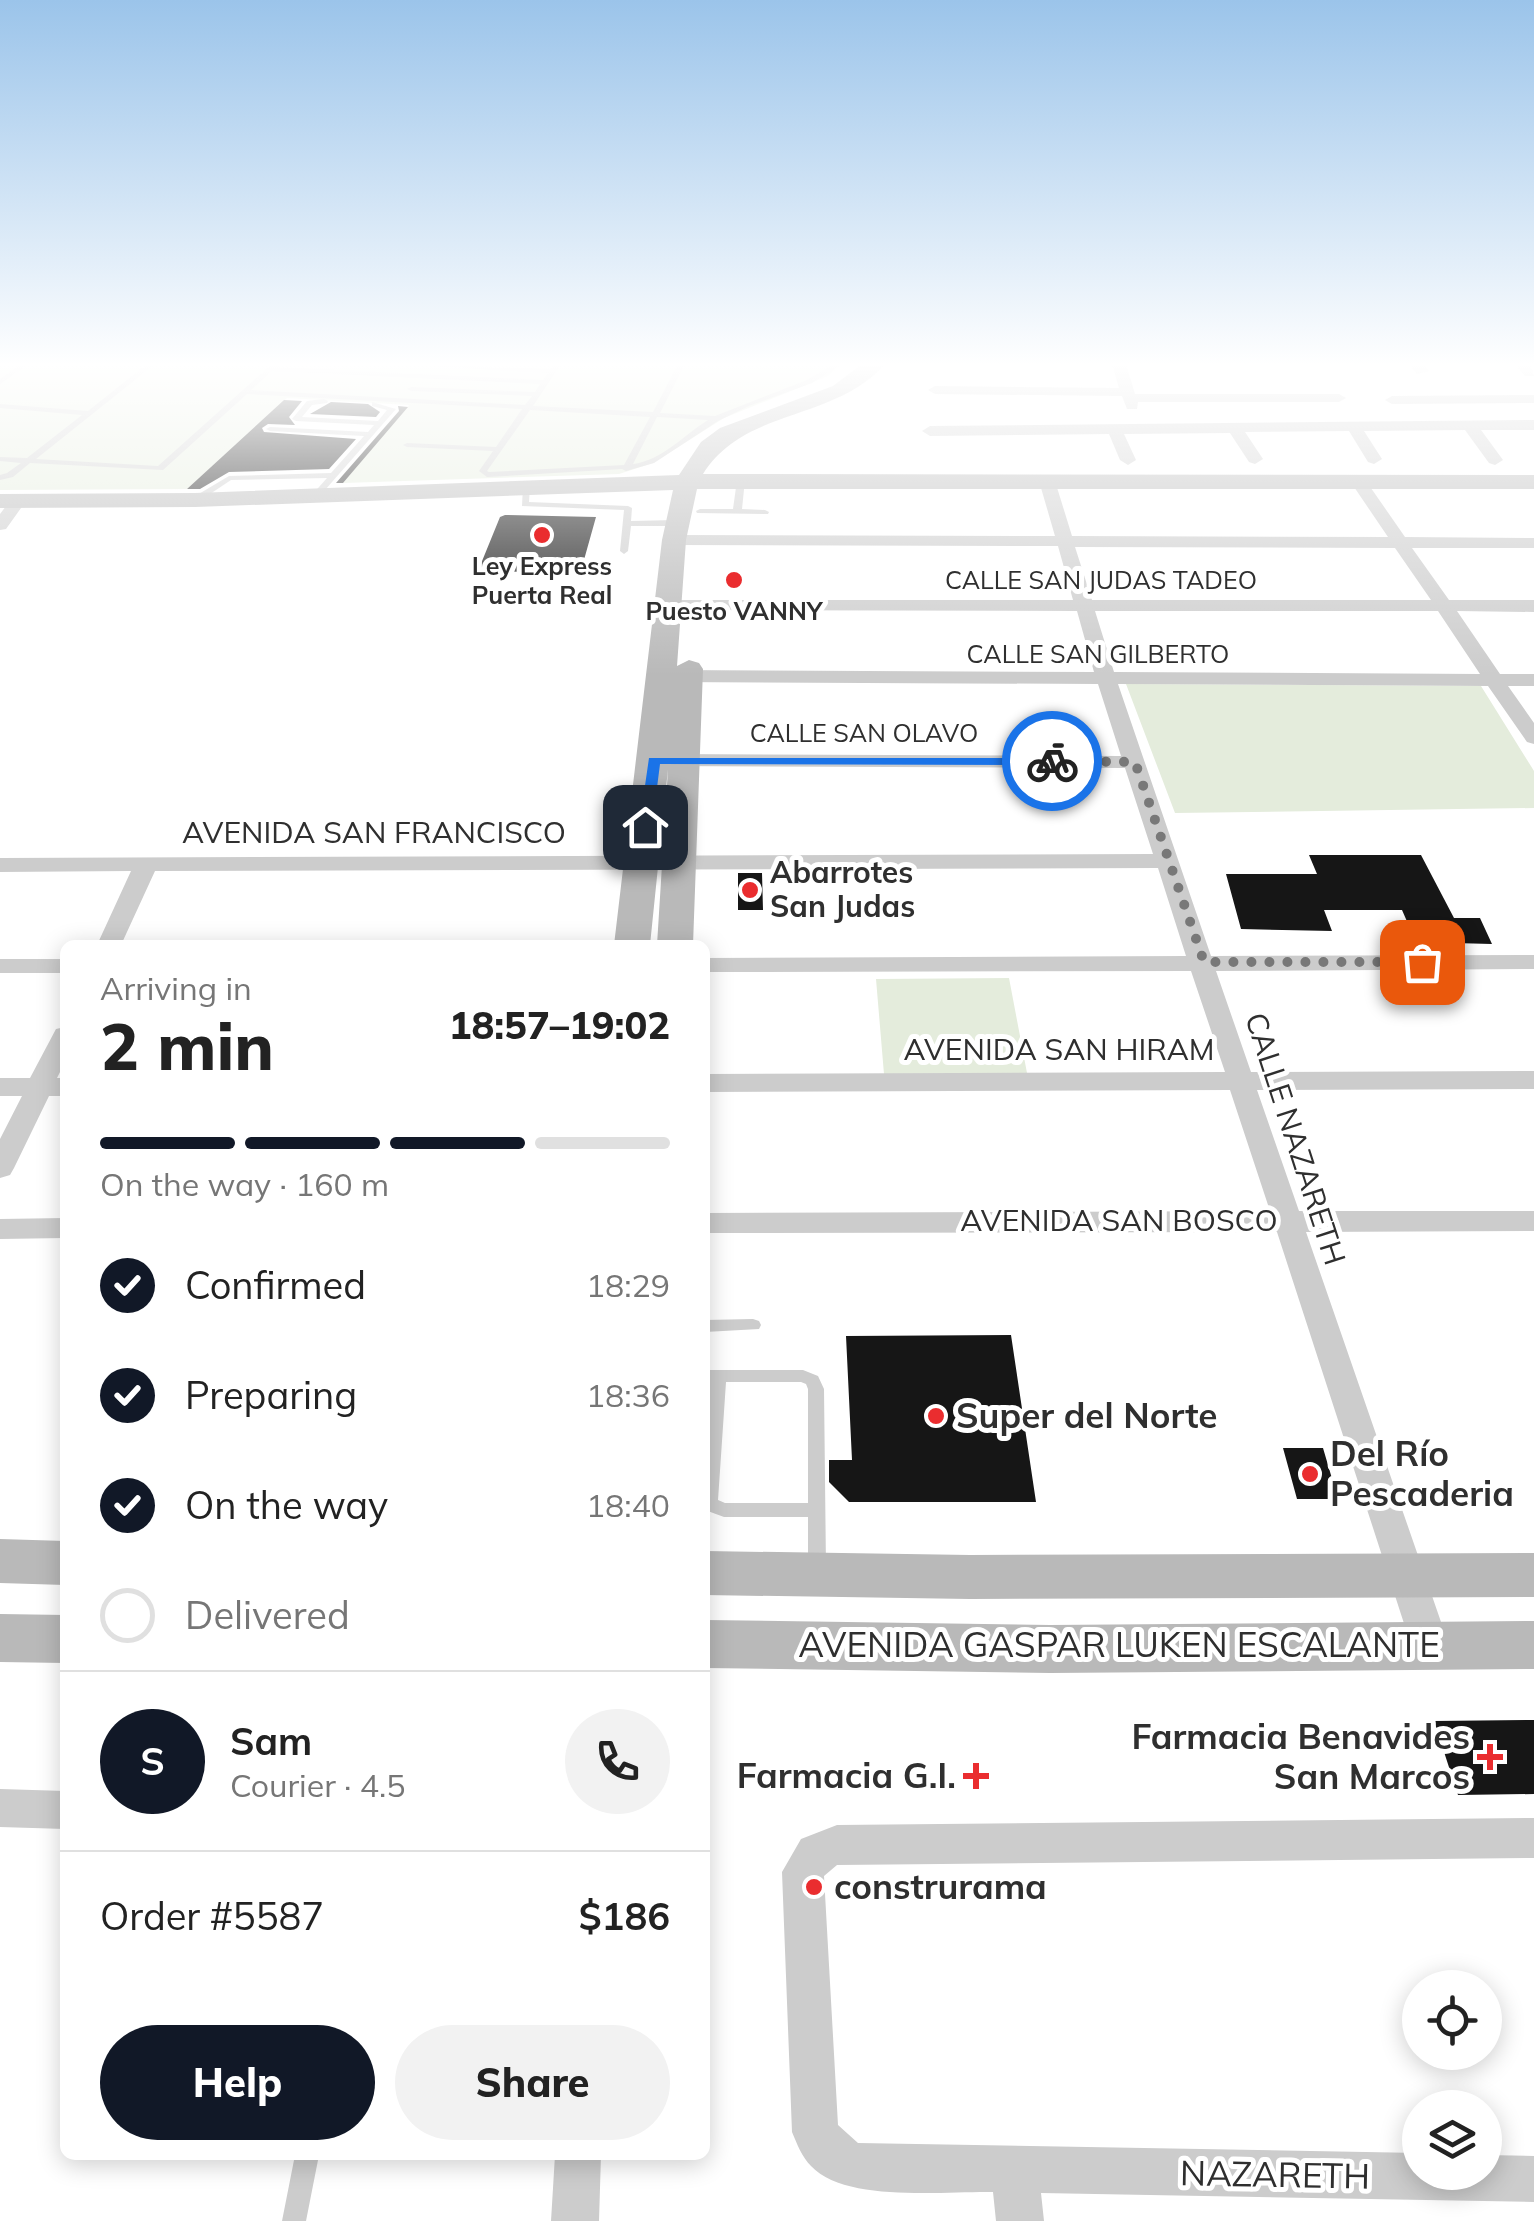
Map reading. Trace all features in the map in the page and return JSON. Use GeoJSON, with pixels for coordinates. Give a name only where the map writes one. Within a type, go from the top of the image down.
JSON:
{"type":"FeatureCollection","features":[{"type":"Feature","properties":{"kind":"street"},"geometry":{"type":"LineString","coordinates":[[0,525],[9,501],[195,500],[526,488],[664,468]]}},
{"type":"Feature","properties":{"kind":"street"},"geometry":{"type":"LineString","coordinates":[[675,940],[680,860],[669,760],[685,525],[700,468]]}},
{"type":"Feature","properties":{"kind":"street"},"geometry":{"type":"LineString","coordinates":[[750,468],[777,480]]}},
{"type":"Feature","properties":{"kind":"street"},"geometry":{"type":"LineString","coordinates":[[625,476],[742,480],[1534,482]]}},
{"type":"Feature","properties":{"kind":"street"},"geometry":{"type":"LineString","coordinates":[[625,476],[685,525],[1066,542],[1534,543]]}},
{"type":"Feature","properties":{"kind":"street","name":"CALLE NAZARETH"},"geometry":{"type":"LineString","coordinates":[[1047,481],[1106,679],[1430,1645]]}},
{"type":"Feature","properties":{"kind":"street"},"geometry":{"type":"LineString","coordinates":[[1358,481],[1534,738]]}},
{"type":"Feature","properties":{"kind":"street","name":"CALLE SAN JUDAS TADEO"},"geometry":{"type":"LineString","coordinates":[[681,604],[1534,606]]}},
{"type":"Feature","properties":{"kind":"street","name":"CALLE SAN GILBERTO"},"geometry":{"type":"LineString","coordinates":[[675,676],[1534,680]]}},
{"type":"Feature","properties":{"kind":"street"},"geometry":{"type":"LineString","coordinates":[[633,940],[641,860],[669,760]]}},
{"type":"Feature","properties":{"kind":"street","name":"CALLE SAN OLAVO"},"geometry":{"type":"LineString","coordinates":[[669,760],[1135,762]]}},
{"type":"Feature","properties":{"kind":"street","name":"AVENIDA SAN FRANCISCO"},"geometry":{"type":"LineString","coordinates":[[0,865],[1168,861]]}},
{"type":"Feature","properties":{"kind":"street"},"geometry":{"type":"LineString","coordinates":[[111,940],[146,865]]}},
{"type":"Feature","properties":{"kind":"street"},"geometry":{"type":"LineString","coordinates":[[710,965],[1534,962]]}},
{"type":"Feature","properties":{"kind":"street"},"geometry":{"type":"LineString","coordinates":[[0,966],[60,966]]}},
{"type":"Feature","properties":{"kind":"street"},"geometry":{"type":"LineString","coordinates":[[0,1168],[52,1087],[60,1055]]}},
{"type":"Feature","properties":{"kind":"street","name":"AVENIDA SAN HIRAM"},"geometry":{"type":"LineString","coordinates":[[710,1084],[1534,1080]]}},
{"type":"Feature","properties":{"kind":"street"},"geometry":{"type":"LineString","coordinates":[[0,1087],[52,1087]]}},
{"type":"Feature","properties":{"kind":"street","name":"AVENIDA SAN BOSCO"},"geometry":{"type":"LineString","coordinates":[[710,1223],[1534,1222]]}},
{"type":"Feature","properties":{"kind":"street"},"geometry":{"type":"LineString","coordinates":[[0,1229],[60,1228]]}},
{"type":"Feature","properties":{"kind":"street"},"geometry":{"type":"LineString","coordinates":[[0,1561],[60,1562]]}},
{"type":"Feature","properties":{"kind":"street"},"geometry":{"type":"LineString","coordinates":[[710,1573],[1534,1575]]}},
{"type":"Feature","properties":{"kind":"street"},"geometry":{"type":"LineString","coordinates":[[0,1638],[60,1639]]}},
{"type":"Feature","properties":{"kind":"street","name":"AVENIDA GASPAR LUKEN ESCALANTE"},"geometry":{"type":"LineString","coordinates":[[710,1644],[1050,1649],[1534,1644]]}},
{"type":"Feature","properties":{"kind":"street"},"geometry":{"type":"LineString","coordinates":[[0,1808],[60,1810]]}},
{"type":"Feature","properties":{"kind":"street","name":"NAZARETH"},"geometry":{"type":"LineString","coordinates":[[1534,1838],[837,1844],[815,1853],[803,1872],[815,2132],[829,2152],[853,2166],[1534,2179]]}},
{"type":"Feature","properties":{"kind":"street"},"geometry":{"type":"LineString","coordinates":[[575,2221],[578,2160]]}},
{"type":"Feature","properties":{"kind":"street"},"geometry":{"type":"LineString","coordinates":[[1015,2172],[1020,2221]]}},
{"type":"Feature","properties":{"kind":"lane"},"geometry":{"type":"LineString","coordinates":[[315,496],[339,468]]}},
{"type":"Feature","properties":{"kind":"lane"},"geometry":{"type":"LineString","coordinates":[[485,468],[483,471],[487,475],[625,476],[629,468]]}},
{"type":"Feature","properties":{"kind":"lane"},"geometry":{"type":"LineString","coordinates":[[195,500],[229,478],[332,475]]}},
{"type":"Feature","properties":{"kind":"lane"},"geometry":{"type":"LineString","coordinates":[[737,512],[742,480]]}},
{"type":"Feature","properties":{"kind":"lane"},"geometry":{"type":"LineString","coordinates":[[526,488],[525,504],[624,506],[629,511],[624,550]]}},
{"type":"Feature","properties":{"kind":"lane"},"geometry":{"type":"LineString","coordinates":[[628,524],[685,525],[737,512],[766,512]]}},
{"type":"Feature","properties":{"kind":"lane"},"geometry":{"type":"LineString","coordinates":[[710,1326],[754,1325]]}},
{"type":"Feature","properties":{"kind":"lane"},"geometry":{"type":"LineString","coordinates":[[710,1461],[712,1376],[803,1376],[812,1380],[816,1389],[817,1575]]}},
{"type":"Feature","properties":{"kind":"lane"},"geometry":{"type":"LineString","coordinates":[[710,1504],[724,1510],[816,1510]]}},
{"type":"Feature","properties":{"kind":"lane"},"geometry":{"type":"LineString","coordinates":[[294,2221],[306,2160]]}},
{"type":"Feature","properties":{"kind":"green space"},"geometry":{"type":"Polygon","coordinates":[[[0,468],[210,468],[187,489],[0,490],[0,468]]]}},
{"type":"Feature","properties":{"kind":"green space"},"geometry":{"type":"Polygon","coordinates":[[[356,468],[639,468],[619,474],[343,483],[356,468]]]}},
{"type":"Feature","properties":{"kind":"green space"},"geometry":{"type":"Polygon","coordinates":[[[1126,684],[1481,686],[1534,771],[1534,808],[1175,813],[1126,684]]]}},
{"type":"Feature","properties":{"kind":"green space"},"geometry":{"type":"Polygon","coordinates":[[[1009,978],[1027,1073],[884,1074],[876,979],[1009,978]]]}},
{"type":"Feature","properties":{"kind":"building"},"geometry":{"type":"Polygon","coordinates":[[[210,468],[330,468],[229,472],[200,489],[187,489],[210,468]]]}},
{"type":"Feature","properties":{"kind":"building"},"geometry":{"type":"Polygon","coordinates":[[[349,468],[356,468],[343,483],[336,483],[349,468]]]}},
{"type":"Feature","properties":{"kind":"building","name":"Ley Express Puerta Real"},"geometry":{"type":"Polygon","coordinates":[[[500,517],[596,517],[582,567],[529,566],[527,572],[478,571],[500,517]]]}},
{"type":"Feature","properties":{"kind":"building"},"geometry":{"type":"Polygon","coordinates":[[[1309,855],[1421,855],[1454,918],[1480,918],[1492,944],[1416,942],[1402,910],[1324,910],[1332,931],[1241,929],[1226,874],[1317,874],[1309,855]]]}},
{"type":"Feature","properties":{"kind":"building","name":"Abarrotes San Judas"},"geometry":{"type":"Polygon","coordinates":[[[738,873],[762,873],[763,910],[738,910],[738,873]]]}},
{"type":"Feature","properties":{"kind":"building"},"geometry":{"type":"Polygon","coordinates":[[[1394,975],[1420,975],[1433,1004],[1407,1004],[1394,975]]]}},
{"type":"Feature","properties":{"kind":"building","name":"Super del Norte"},"geometry":{"type":"Polygon","coordinates":[[[1011,1335],[1036,1502],[849,1502],[829,1482],[829,1460],[852,1460],[846,1336],[1011,1335]]]}},
{"type":"Feature","properties":{"kind":"building","name":"Del Río Pescaderia"},"geometry":{"type":"Polygon","coordinates":[[[1283,1448],[1323,1448],[1338,1499],[1297,1499],[1283,1448]]]}},
{"type":"Feature","properties":{"kind":"building","name":"Farmacia Benavides San Marcos"},"geometry":{"type":"Polygon","coordinates":[[[1534,1720],[1534,1794],[1458,1795],[1434,1721],[1534,1720]]]}},
{"type":"Feature","properties":{"kind":"way so far"},"geometry":{"type":"LineString","coordinates":[[1052,761],[1135,762],[1204,962],[1422,962]]}},
{"type":"Feature","properties":{"kind":"place","name":"Ley Express Puerta Real"},"geometry":{"type":"Point","coordinates":[542,535]}},
{"type":"Feature","properties":{"kind":"place","name":"Puesto VANNY"},"geometry":{"type":"Point","coordinates":[734,580]}},
{"type":"Feature","properties":{"kind":"place","name":"Abarrotes San Judas"},"geometry":{"type":"Point","coordinates":[750,890]}},
{"type":"Feature","properties":{"kind":"place","name":"Super del Norte"},"geometry":{"type":"Point","coordinates":[936,1416]}},
{"type":"Feature","properties":{"kind":"place","name":"Del Río Pescaderia"},"geometry":{"type":"Point","coordinates":[1310,1474]}},
{"type":"Feature","properties":{"kind":"place","name":"Farmacia Benavides San Marcos"},"geometry":{"type":"Point","coordinates":[1490,1757]}},
{"type":"Feature","properties":{"kind":"place","name":"Farmacia G.I."},"geometry":{"type":"Point","coordinates":[976,1776]}},
{"type":"Feature","properties":{"kind":"place","name":"construrama"},"geometry":{"type":"Point","coordinates":[814,1887]}},
{"type":"Feature","properties":{"kind":"route"},"geometry":{"type":"LineString","coordinates":[[645,827],[654,760],[1052,761]]}}]}
